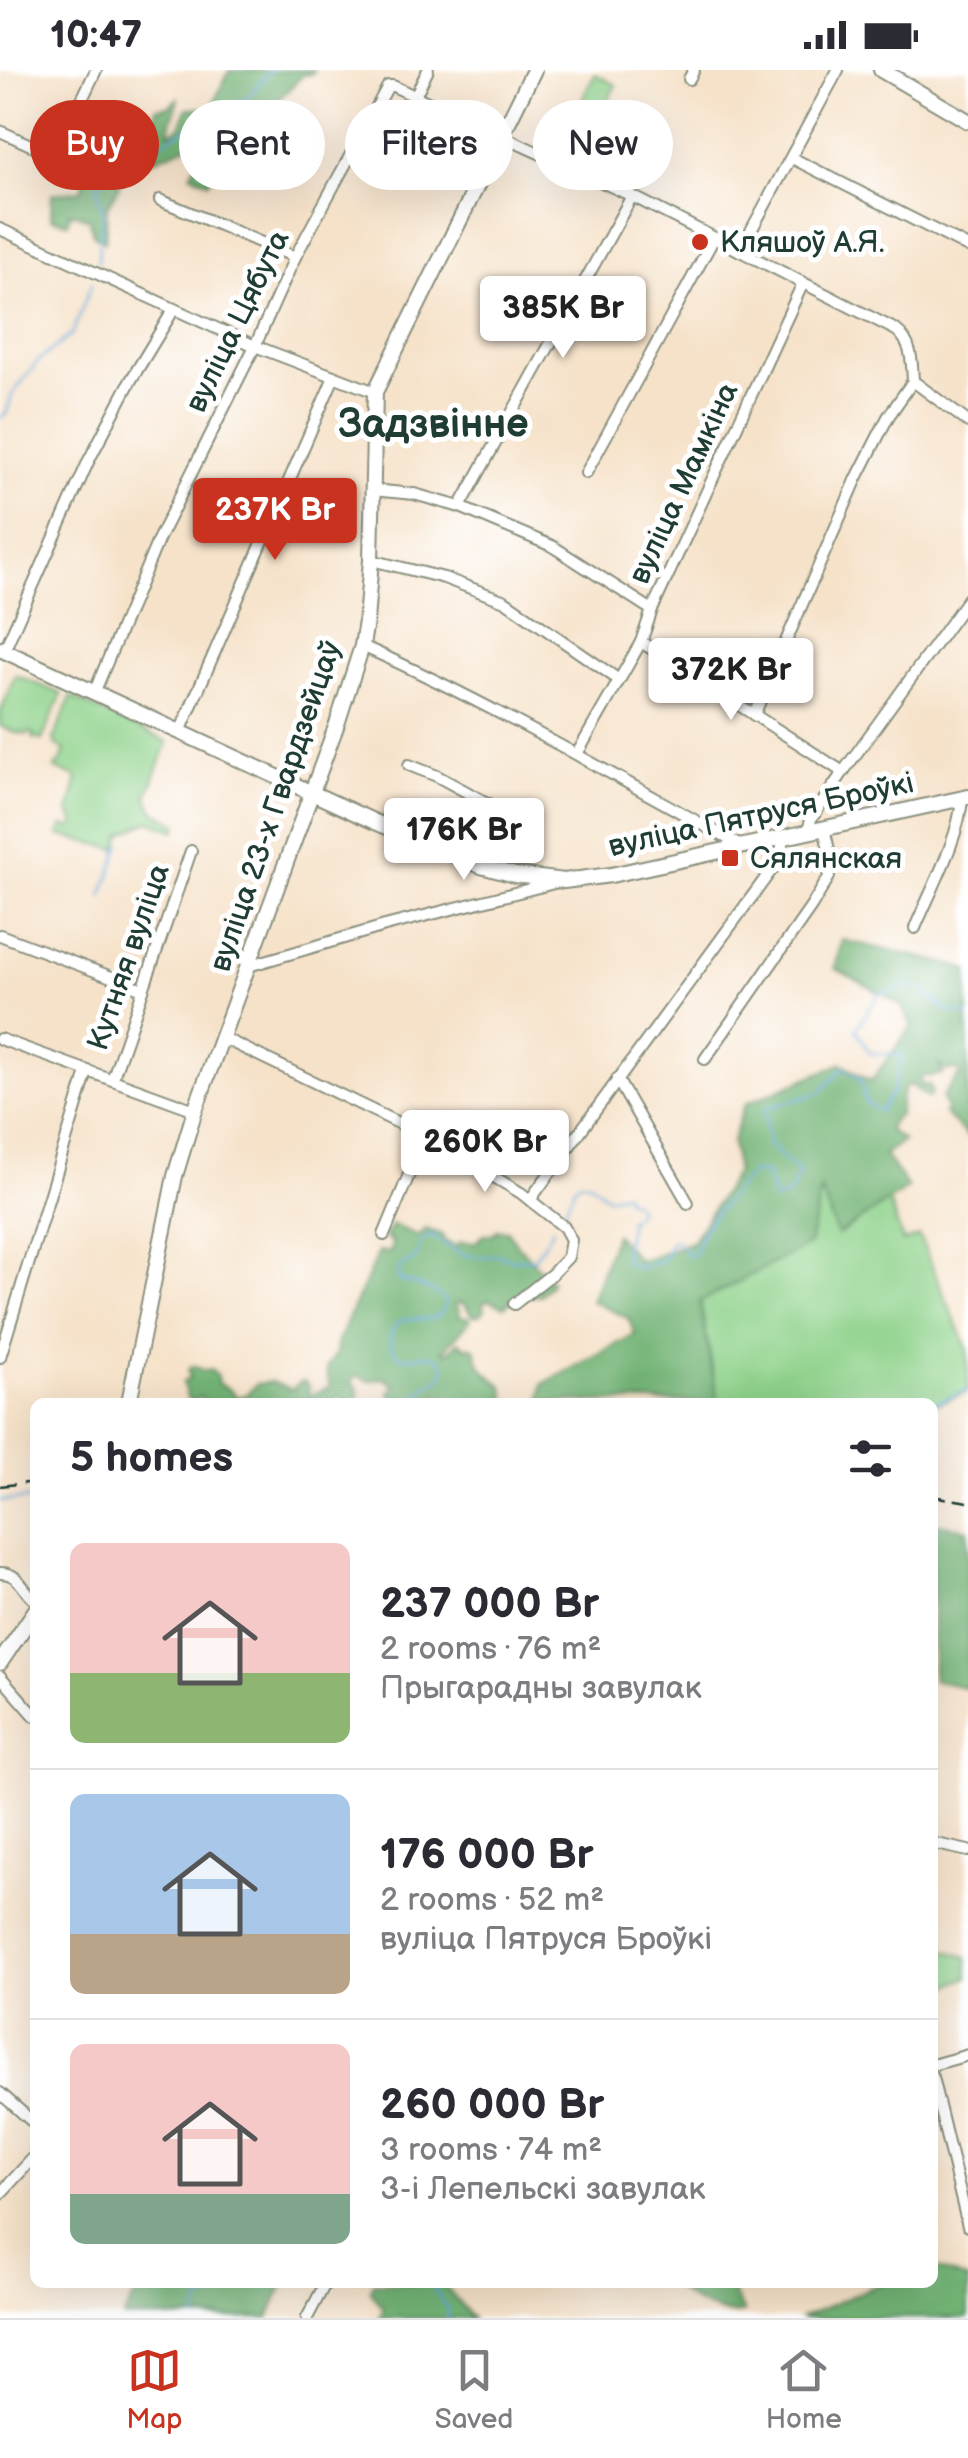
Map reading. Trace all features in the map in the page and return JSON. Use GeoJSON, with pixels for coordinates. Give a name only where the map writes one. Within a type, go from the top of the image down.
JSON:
{"type":"FeatureCollection","features":[{"type":"Feature","properties":{"kind":"street"},"geometry":{"type":"LineString","coordinates":[[0,130],[50,154],[57,152],[96,70]]}},
{"type":"Feature","properties":{"kind":"street"},"geometry":{"type":"LineString","coordinates":[[424,100],[415,96],[428,70]]}},
{"type":"Feature","properties":{"kind":"street","name":"вуліца 23-х Гвардзейцаў"},"geometry":{"type":"LineString","coordinates":[[513,113],[534,70]]}},
{"type":"Feature","properties":{"kind":"street"},"geometry":{"type":"LineString","coordinates":[[740,251],[838,70]]}},
{"type":"Feature","properties":{"kind":"street"},"geometry":{"type":"LineString","coordinates":[[881,70],[968,120]]}},
{"type":"Feature","properties":{"kind":"street","name":"вуліца Цябута"},"geometry":{"type":"LineString","coordinates":[[94,693],[159,538],[295,257],[388,86],[415,96]]}},
{"type":"Feature","properties":{"kind":"street"},"geometry":{"type":"LineString","coordinates":[[513,141],[632,196],[904,336],[912,356],[913,381],[888,416],[857,478],[754,715]]}},
{"type":"Feature","properties":{"kind":"street"},"geometry":{"type":"LineString","coordinates":[[792,158],[968,247]]}},
{"type":"Feature","properties":{"kind":"street","name":"вуліца 23-х Гвардзейцаў"},"geometry":{"type":"LineString","coordinates":[[130,1398],[174,1176],[362,646],[371,560],[375,392],[475,190]]}},
{"type":"Feature","properties":{"kind":"street"},"geometry":{"type":"LineString","coordinates":[[460,507],[632,196]]}},
{"type":"Feature","properties":{"kind":"street"},"geometry":{"type":"LineString","coordinates":[[160,200],[295,257]]}},
{"type":"Feature","properties":{"kind":"street"},"geometry":{"type":"LineString","coordinates":[[0,229],[255,346],[375,392]]}},
{"type":"Feature","properties":{"kind":"street"},"geometry":{"type":"LineString","coordinates":[[586,473],[714,238]]}},
{"type":"Feature","properties":{"kind":"street","name":"вуліца Мамкіна"},"geometry":{"type":"LineString","coordinates":[[576,754],[641,642],[652,610],[802,283]]}},
{"type":"Feature","properties":{"kind":"street"},"geometry":{"type":"LineString","coordinates":[[2,650],[88,460],[174,309]]}},
{"type":"Feature","properties":{"kind":"street"},"geometry":{"type":"LineString","coordinates":[[180,732],[334,377]]}},
{"type":"Feature","properties":{"kind":"street"},"geometry":{"type":"LineString","coordinates":[[913,381],[968,422]]}},
{"type":"Feature","properties":{"kind":"street"},"geometry":{"type":"LineString","coordinates":[[372,490],[414,494],[460,507],[552,546],[652,610]]}},
{"type":"Feature","properties":{"kind":"street"},"geometry":{"type":"LineString","coordinates":[[371,560],[444,578],[505,601],[619,680]]}},
{"type":"Feature","properties":{"kind":"street"},"geometry":{"type":"LineString","coordinates":[[808,831],[811,819],[843,772],[968,599]]}},
{"type":"Feature","properties":{"kind":"street"},"geometry":{"type":"LineString","coordinates":[[641,642],[843,772]]}},
{"type":"Feature","properties":{"kind":"street"},"geometry":{"type":"LineString","coordinates":[[362,646],[576,754],[742,846]]}},
{"type":"Feature","properties":{"kind":"street","name":"вуліца Пятруся Броўкі"},"geometry":{"type":"LineString","coordinates":[[2,650],[481,866],[564,881]]}},
{"type":"Feature","properties":{"kind":"street"},"geometry":{"type":"LineString","coordinates":[[410,765],[509,815],[481,866]]}},
{"type":"Feature","properties":{"kind":"street"},"geometry":{"type":"LineString","coordinates":[[915,928],[965,798]]}},
{"type":"Feature","properties":{"kind":"street","name":"вуліца Пятруся Броўкі"},"geometry":{"type":"LineString","coordinates":[[248,966],[385,926],[564,881],[610,875],[965,798]]}},
{"type":"Feature","properties":{"kind":"street"},"geometry":{"type":"LineString","coordinates":[[705,1058],[829,877],[830,854],[824,828]]}},
{"type":"Feature","properties":{"kind":"street"},"geometry":{"type":"LineString","coordinates":[[530,1200],[781,857],[783,837]]}},
{"type":"Feature","properties":{"kind":"street","name":"Кутняя вуліца"},"geometry":{"type":"LineString","coordinates":[[112,1080],[191,851]]}},
{"type":"Feature","properties":{"kind":"street"},"geometry":{"type":"LineString","coordinates":[[0,935],[143,988]]}},
{"type":"Feature","properties":{"kind":"street"},"geometry":{"type":"LineString","coordinates":[[222,1038],[425,1136],[530,1200],[564,1227],[570,1250],[562,1265],[514,1304]]}},
{"type":"Feature","properties":{"kind":"street"},"geometry":{"type":"LineString","coordinates":[[0,1039],[196,1110]]}},
{"type":"Feature","properties":{"kind":"street"},"geometry":{"type":"LineString","coordinates":[[0,1357],[87,1072]]}},
{"type":"Feature","properties":{"kind":"street"},"geometry":{"type":"LineString","coordinates":[[617,1078],[688,1202]]}},
{"type":"Feature","properties":{"kind":"street"},"geometry":{"type":"LineString","coordinates":[[384,1234],[425,1136]]}},
{"type":"Feature","properties":{"kind":"street"},"geometry":{"type":"LineString","coordinates":[[0,1573],[21,1581],[30,1596]]}},
{"type":"Feature","properties":{"kind":"street"},"geometry":{"type":"LineString","coordinates":[[0,1663],[30,1618]]}},
{"type":"Feature","properties":{"kind":"street"},"geometry":{"type":"LineString","coordinates":[[0,1676],[30,1710]]}},
{"type":"Feature","properties":{"kind":"street"},"geometry":{"type":"LineString","coordinates":[[938,1844],[968,1851]]}},
{"type":"Feature","properties":{"kind":"street"},"geometry":{"type":"LineString","coordinates":[[938,2063],[968,2055]]}},
{"type":"Feature","properties":{"kind":"street"},"geometry":{"type":"LineString","coordinates":[[0,2093],[30,2120]]}},
{"type":"Feature","properties":{"kind":"street"},"geometry":{"type":"LineString","coordinates":[[938,2102],[968,2226]]}},
{"type":"Feature","properties":{"kind":"street"},"geometry":{"type":"LineString","coordinates":[[0,2194],[30,2161]]}},
{"type":"Feature","properties":{"kind":"street"},"geometry":{"type":"LineString","coordinates":[[307,2318],[323,2288]]}},
{"type":"Feature","properties":{"kind":"green space"},"geometry":{"type":"Polygon","coordinates":[[[314,70],[303,75],[278,100],[215,100],[229,71],[314,70]]]}},
{"type":"Feature","properties":{"kind":"green space"},"geometry":{"type":"Polygon","coordinates":[[[595,74],[616,85],[608,100],[582,100],[595,74]]]}},
{"type":"Feature","properties":{"kind":"green space"},"geometry":{"type":"Polygon","coordinates":[[[178,98],[170,124],[169,133],[179,128],[179,149],[159,158],[159,108],[170,106],[178,98]]]}},
{"type":"Feature","properties":{"kind":"green space"},"geometry":{"type":"Polygon","coordinates":[[[117,190],[107,207],[105,242],[93,234],[89,219],[70,212],[68,223],[51,218],[52,194],[117,190]]]}},
{"type":"Feature","properties":{"kind":"green space"},"geometry":{"type":"Polygon","coordinates":[[[15,675],[62,694],[42,740],[33,738],[34,734],[29,732],[19,734],[0,726],[0,713],[15,675]]]}},
{"type":"Feature","properties":{"kind":"green space"},"geometry":{"type":"Polygon","coordinates":[[[71,697],[168,742],[147,796],[154,811],[178,824],[176,831],[149,821],[122,834],[117,849],[59,835],[62,826],[72,828],[75,822],[69,812],[77,777],[55,769],[65,750],[54,739],[71,697]]]}},
{"type":"Feature","properties":{"kind":"green space"},"geometry":{"type":"Polygon","coordinates":[[[842,940],[968,970],[968,1137],[944,1113],[947,1110],[942,1097],[960,1074],[958,1070],[939,1066],[943,1073],[919,1078],[922,1085],[930,1085],[932,1094],[928,1098],[911,1085],[905,1087],[899,1115],[888,1130],[903,1141],[884,1154],[908,1188],[837,1235],[821,1190],[809,1244],[700,1302],[717,1398],[541,1398],[543,1384],[635,1334],[628,1318],[591,1301],[615,1234],[639,1261],[692,1242],[736,1172],[732,1142],[745,1104],[841,1064],[871,1081],[912,1026],[900,1004],[835,968],[842,940]]]}},
{"type":"Feature","properties":{"kind":"green space"},"geometry":{"type":"Polygon","coordinates":[[[821,1188],[837,1235],[889,1201],[903,1242],[919,1236],[968,1350],[968,1392],[938,1403],[938,1398],[717,1398],[700,1302],[809,1244],[821,1188]]]}},
{"type":"Feature","properties":{"kind":"green space"},"geometry":{"type":"Polygon","coordinates":[[[392,1225],[419,1236],[425,1229],[443,1235],[444,1241],[457,1247],[460,1242],[475,1243],[484,1234],[507,1230],[552,1282],[540,1295],[514,1298],[504,1307],[489,1300],[483,1303],[485,1310],[480,1315],[472,1315],[465,1304],[455,1304],[459,1316],[469,1318],[469,1322],[443,1351],[447,1353],[459,1342],[472,1347],[489,1375],[503,1386],[506,1398],[445,1398],[436,1394],[436,1398],[392,1398],[389,1393],[395,1386],[384,1378],[369,1381],[357,1375],[351,1383],[357,1386],[357,1398],[187,1398],[183,1382],[190,1377],[188,1370],[192,1366],[211,1370],[218,1384],[237,1397],[246,1395],[257,1384],[272,1382],[292,1390],[305,1382],[308,1396],[330,1387],[326,1368],[336,1354],[337,1343],[379,1251],[391,1251],[392,1241],[385,1236],[392,1225]]]}},
{"type":"Feature","properties":{"kind":"green space"},"geometry":{"type":"Polygon","coordinates":[[[938,1524],[968,1529],[968,1688],[938,1681],[938,1524]]]}},
{"type":"Feature","properties":{"kind":"green space"},"geometry":{"type":"Polygon","coordinates":[[[938,1948],[967,1957],[968,1977],[938,1991],[938,1948]]]}},
{"type":"Feature","properties":{"kind":"green space"},"geometry":{"type":"Polygon","coordinates":[[[938,2270],[968,2280],[968,2318],[800,2318],[870,2288],[938,2288],[938,2270]]]}},
{"type":"Feature","properties":{"kind":"green space"},"geometry":{"type":"Polygon","coordinates":[[[139,2288],[283,2288],[268,2318],[123,2318],[139,2288]]]}},
{"type":"Feature","properties":{"kind":"green space"},"geometry":{"type":"Polygon","coordinates":[[[447,2288],[472,2318],[380,2318],[384,2309],[370,2290],[447,2288]]]}},
{"type":"Feature","properties":{"kind":"green space"},"geometry":{"type":"Polygon","coordinates":[[[729,2288],[744,2312],[725,2313],[705,2307],[679,2290],[729,2288]]]}},
{"type":"Feature","properties":{"kind":"waterway"},"geometry":{"type":"LineString","coordinates":[[98,262],[103,210],[97,185],[122,163],[249,96],[270,70]]}},
{"type":"Feature","properties":{"kind":"waterway"},"geometry":{"type":"LineString","coordinates":[[0,418],[38,361],[72,334],[92,283]]}},
{"type":"Feature","properties":{"kind":"waterway"},"geometry":{"type":"LineString","coordinates":[[102,897],[121,844]]}},
{"type":"Feature","properties":{"kind":"waterway"},"geometry":{"type":"LineString","coordinates":[[562,1216],[576,1184],[583,1180],[607,1197],[624,1193],[634,1202],[636,1214],[629,1219],[624,1246],[626,1263],[642,1268],[659,1262],[671,1241],[693,1255],[707,1224],[752,1172],[766,1173],[775,1201],[791,1193],[799,1173],[768,1144],[765,1108],[820,1093],[843,1068],[860,1078],[866,1103],[880,1111],[895,1087],[902,1055],[870,1053],[856,1029],[879,994],[915,985],[947,1011],[968,1015]]}},
{"type":"Feature","properties":{"kind":"waterway"},"geometry":{"type":"LineString","coordinates":[[417,1398],[445,1369],[434,1356],[398,1355],[391,1346],[391,1334],[406,1319],[439,1315],[444,1302],[433,1291],[401,1281],[400,1266],[416,1259],[421,1241],[432,1236],[462,1255],[534,1259],[553,1228]]}},
{"type":"Feature","properties":{"kind":"waterway"},"geometry":{"type":"LineString","coordinates":[[938,1402],[968,1390]]}},
{"type":"Feature","properties":{"kind":"waterway"},"geometry":{"type":"LineString","coordinates":[[0,1501],[30,1499]]}},
{"type":"Feature","properties":{"kind":"waterway"},"geometry":{"type":"LineString","coordinates":[[195,2318],[200,2301],[230,2288]]}},
{"type":"Feature","properties":{"kind":"waterway"},"geometry":{"type":"LineString","coordinates":[[433,2288],[448,2308],[447,2318]]}},
{"type":"Feature","properties":{"kind":"railway"},"geometry":{"type":"LineString","coordinates":[[0,1486],[30,1483]]}},
{"type":"Feature","properties":{"kind":"railway"},"geometry":{"type":"LineString","coordinates":[[938,1497],[968,1502]]}},
{"type":"Feature","properties":{"kind":"place","name":"Кляшоў А.Я."},"geometry":{"type":"Point","coordinates":[700,242]}},
{"type":"Feature","properties":{"kind":"place","name":"Сялянская"},"geometry":{"type":"Point","coordinates":[730,858]}},
{"type":"Feature","properties":{"kind":"district","name":"Задзвінне"},"geometry":{"type":"Point","coordinates":[433,423]}}]}
